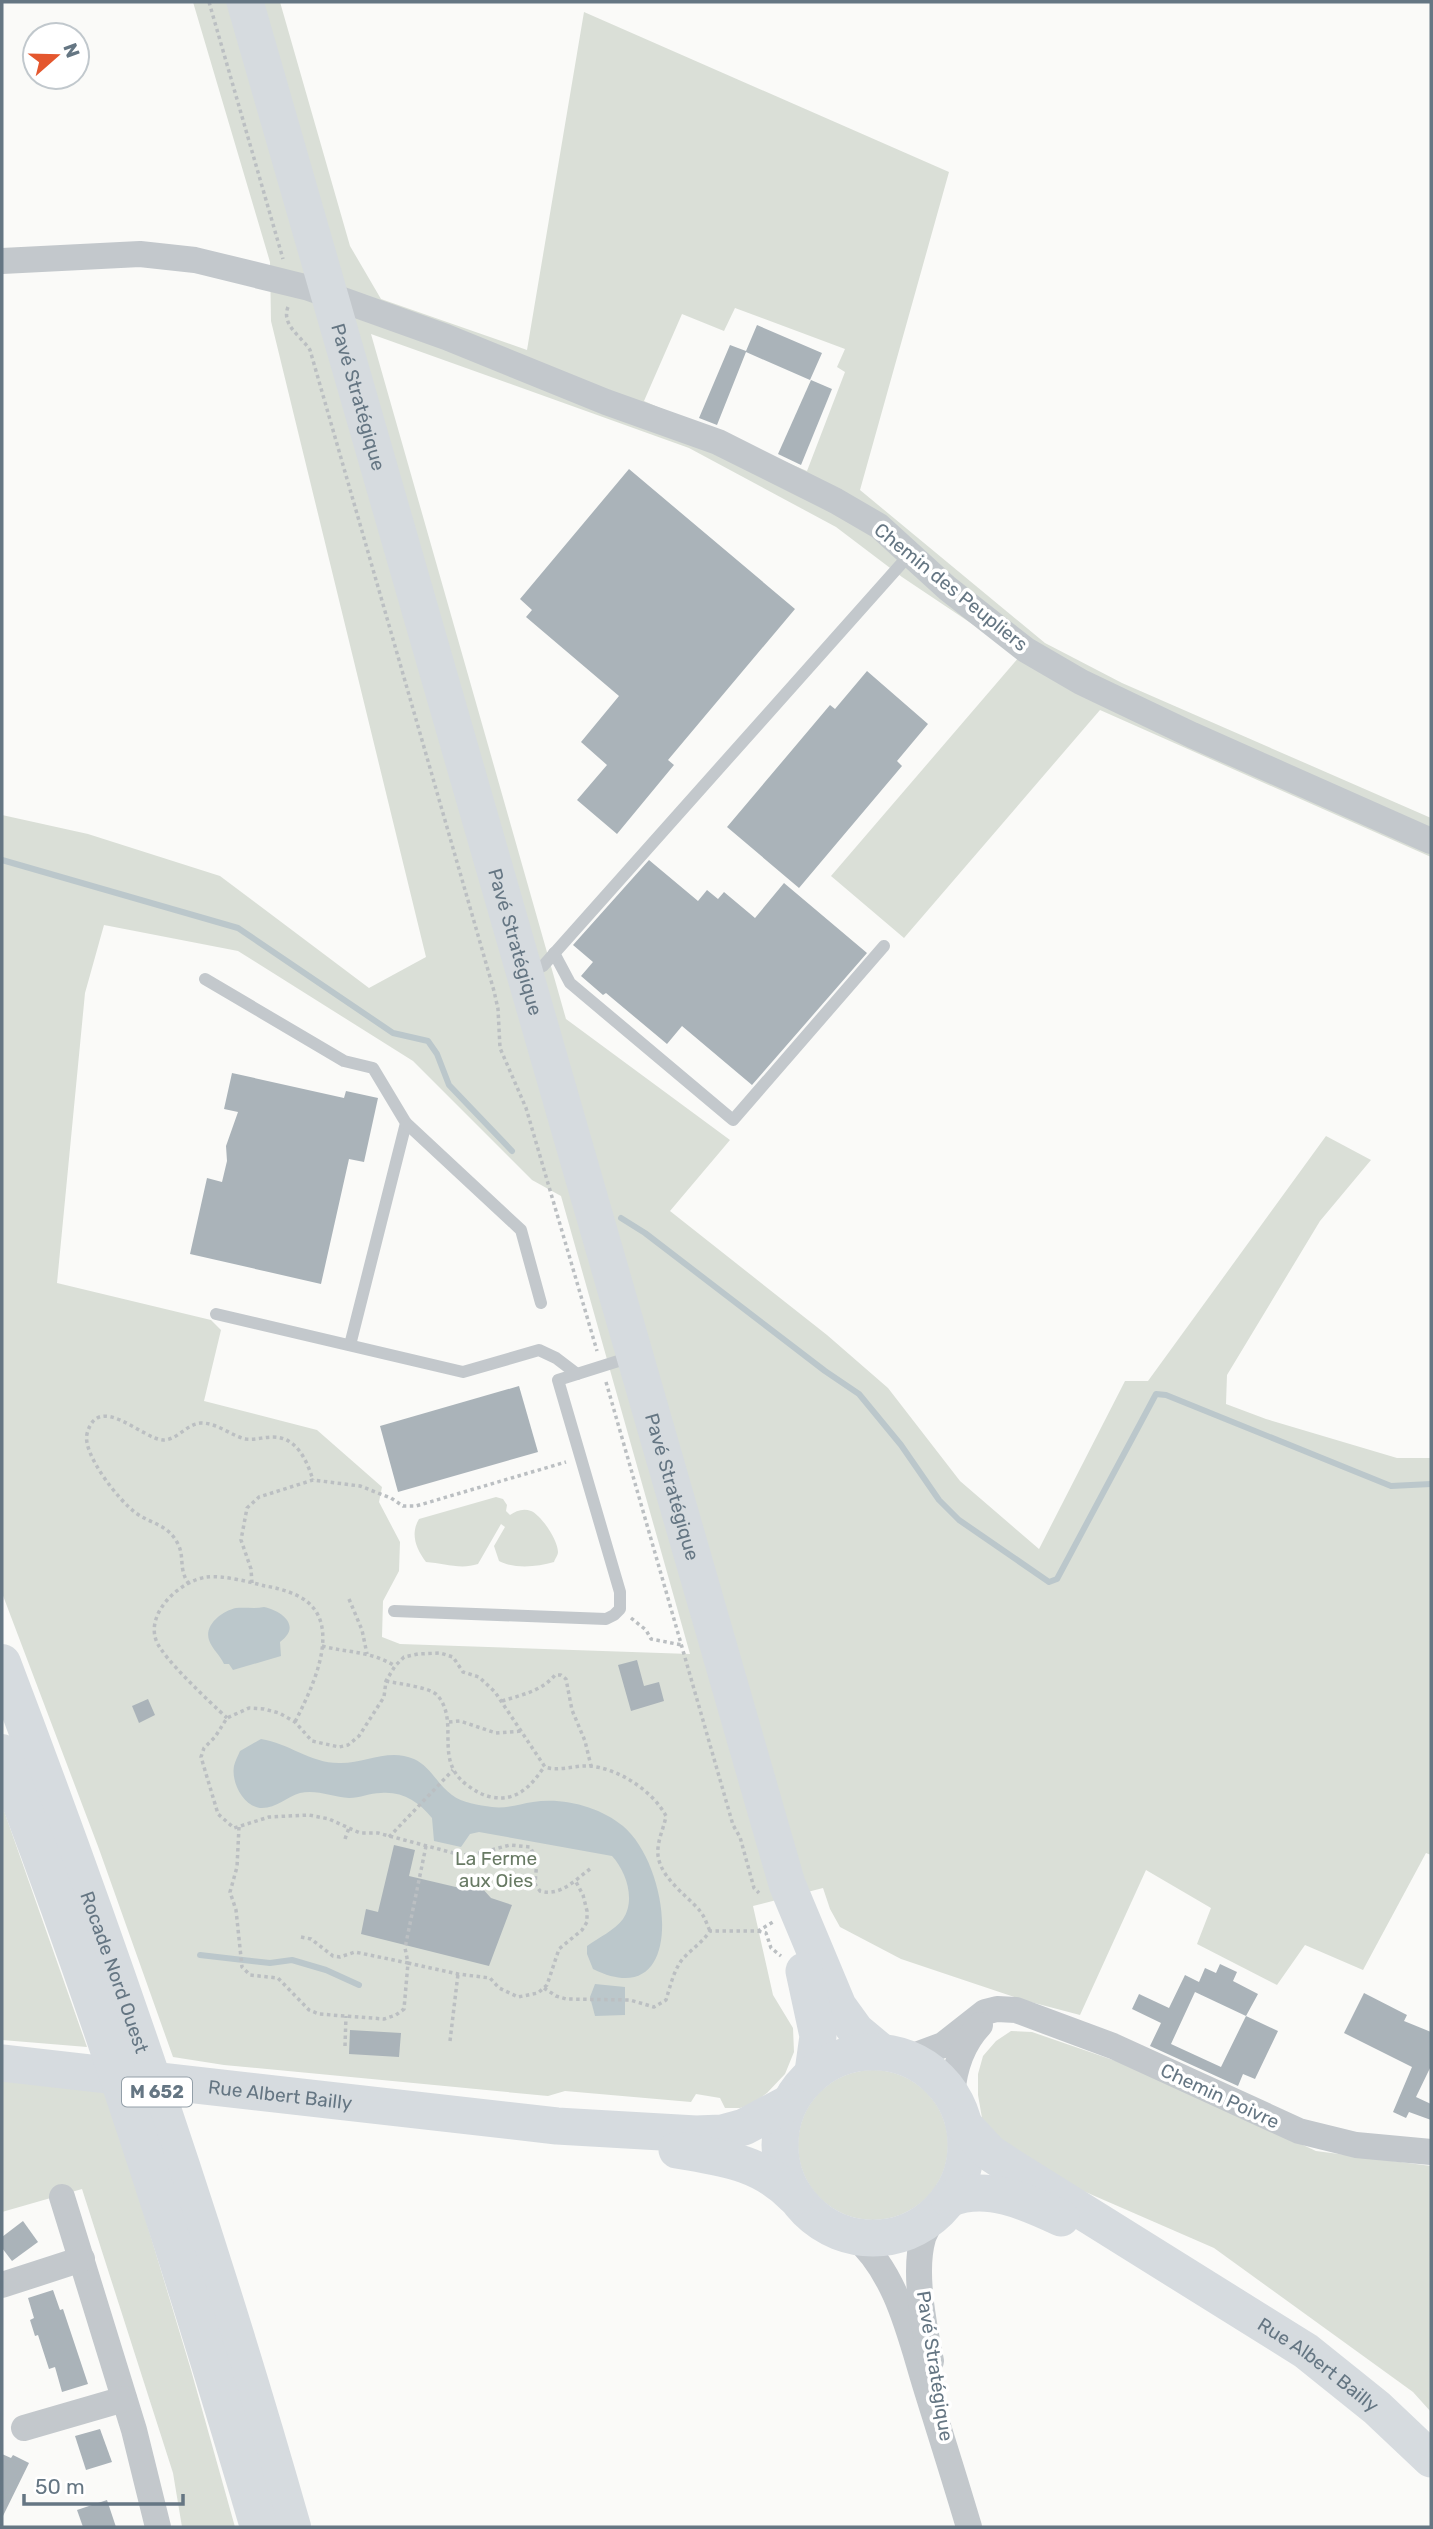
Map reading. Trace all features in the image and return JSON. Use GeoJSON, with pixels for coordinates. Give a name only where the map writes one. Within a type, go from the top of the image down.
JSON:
{"type":"FeatureCollection","features":[{"type":"Feature","properties":{"kind":"highway","name":"Rocade Nord Ouest"},"geometry":{"type":"LineString","coordinates":[[2,1663],[163,2107],[228,2309],[292,2527]]}},
{"type":"Feature","properties":{"kind":"highway","name":"Rocade Nord Ouest"},"geometry":{"type":"LineString","coordinates":[[2,1754],[93,1999],[181,2267],[259,2527]]}},
{"type":"Feature","properties":{"kind":"main road","name":"Pavé Stratégique"},"geometry":{"type":"LineString","coordinates":[[245,2],[310,289],[525,975],[618,1361],[817,2025],[817,2055],[813,2072]]}},
{"type":"Feature","properties":{"kind":"main road","name":"Pavé Stratégique"},"geometry":{"type":"LineString","coordinates":[[778,1897],[838,2006],[856,2031],[894,2055]]}},
{"type":"Feature","properties":{"kind":"main road"},"geometry":{"type":"LineString","coordinates":[[845,2055],[894,2055],[933,2073],[958,2110],[965,2158],[960,2180],[943,2206],[916,2228],[892,2236],[854,2236],[821,2223],[796,2198],[785,2175],[779,2151],[781,2126],[789,2103],[813,2072],[845,2055]]}},
{"type":"Feature","properties":{"kind":"main road","name":"Rue Albert Bailly"},"geometry":{"type":"LineString","coordinates":[[2,2063],[557,2126],[714,2134],[744,2127],[789,2103]]}},
{"type":"Feature","properties":{"kind":"main road","name":"Rue Albert Bailly"},"geometry":{"type":"LineString","coordinates":[[958,2110],[990,2153],[1306,2351],[1377,2408],[1431,2459]]}},
{"type":"Feature","properties":{"kind":"main road","name":"Rue Albert Bailly"},"geometry":{"type":"LineString","coordinates":[[557,2126],[746,2164],[773,2176],[796,2198]]}},
{"type":"Feature","properties":{"kind":"main road","name":"Rue Albert Bailly"},"geometry":{"type":"LineString","coordinates":[[943,2206],[959,2195],[982,2192],[1025,2203],[1118,2244],[1196,2283]]}},
{"type":"Feature","properties":{"kind":"street","name":"Chemin des Peupliers"},"geometry":{"type":"LineString","coordinates":[[2,261],[151,255],[195,260],[310,289],[446,337],[606,402],[718,442],[880,526],[947,588],[1026,650],[1081,682],[1192,735],[1431,841]]}},
{"type":"Feature","properties":{"kind":"street","name":"Chemin Poivre"},"geometry":{"type":"LineString","coordinates":[[894,2055],[943,2045],[985,2012],[997,2009],[1016,2010],[1123,2050],[1299,2132],[1356,2145],[1431,2152]]}},
{"type":"Feature","properties":{"kind":"street"},"geometry":{"type":"LineString","coordinates":[[958,2110],[955,2075],[970,2036],[986,2019],[995,2014],[1016,2010]]}},
{"type":"Feature","properties":{"kind":"street"},"geometry":{"type":"LineString","coordinates":[[62,2197],[124,2399],[158,2527]]}},
{"type":"Feature","properties":{"kind":"street","name":"Pavé Stratégique"},"geometry":{"type":"LineString","coordinates":[[943,2206],[922,2242],[922,2306],[955,2479]]}},
{"type":"Feature","properties":{"kind":"street","name":"Pavé Stratégique"},"geometry":{"type":"LineString","coordinates":[[854,2236],[873,2255],[891,2286],[915,2353],[969,2527]]}},
{"type":"Feature","properties":{"kind":"street"},"geometry":{"type":"LineString","coordinates":[[2,2285],[82,2259]]}},
{"type":"Feature","properties":{"kind":"street"},"geometry":{"type":"LineString","coordinates":[[24,2428],[124,2399]]}},
{"type":"Feature","properties":{"kind":"lane"},"geometry":{"type":"LineString","coordinates":[[525,975],[543,966],[910,554]]}},
{"type":"Feature","properties":{"kind":"lane"},"geometry":{"type":"LineString","coordinates":[[554,953],[570,984],[733,1120],[884,946]]}},
{"type":"Feature","properties":{"kind":"lane"},"geometry":{"type":"LineString","coordinates":[[205,979],[344,1061],[373,1068],[406,1123],[521,1230],[541,1303]]}},
{"type":"Feature","properties":{"kind":"lane"},"geometry":{"type":"LineString","coordinates":[[350,1345],[406,1123]]}},
{"type":"Feature","properties":{"kind":"lane"},"geometry":{"type":"LineString","coordinates":[[216,1314],[463,1372],[538,1350],[556,1358],[577,1374]]}},
{"type":"Feature","properties":{"kind":"lane"},"geometry":{"type":"LineString","coordinates":[[394,1612],[606,1619],[620,1609],[620,1592],[558,1380],[618,1361]]}},
{"type":"Feature","properties":{"kind":"path"},"geometry":{"type":"LineString","coordinates":[[209,2],[310,289],[292,295],[286,317],[291,328],[310,350],[494,991],[500,1048],[526,1108],[618,1361],[682,1645],[733,1825],[778,1897],[779,1920],[758,1931]]}},
{"type":"Feature","properties":{"kind":"path"},"geometry":{"type":"LineString","coordinates":[[189,1584],[181,1569],[178,1544],[158,1523],[136,1513],[104,1478],[88,1449],[86,1435],[92,1423],[102,1417],[114,1416],[125,1420],[147,1436],[159,1440],[169,1440],[189,1426],[200,1423],[246,1439],[284,1438],[293,1443],[308,1463],[313,1480]]}},
{"type":"Feature","properties":{"kind":"path"},"geometry":{"type":"LineString","coordinates":[[252,1583],[251,1569],[241,1541],[247,1508],[259,1497],[313,1480],[360,1486],[403,1506],[416,1506],[581,1458]]}},
{"type":"Feature","properties":{"kind":"path"},"geometry":{"type":"LineString","coordinates":[[227,1718],[162,1652],[156,1640],[155,1619],[159,1610],[189,1584],[208,1576],[283,1590],[302,1598],[314,1608],[320,1623],[322,1646],[316,1680],[295,1722]]}},
{"type":"Feature","properties":{"kind":"path"},"geometry":{"type":"LineString","coordinates":[[349,1599],[362,1630],[366,1654]]}},
{"type":"Feature","properties":{"kind":"path"},"geometry":{"type":"LineString","coordinates":[[620,1609],[646,1630],[651,1639],[682,1645]]}},
{"type":"Feature","properties":{"kind":"path"},"geometry":{"type":"LineString","coordinates":[[322,1646],[345,1652],[377,1655],[395,1666]]}},
{"type":"Feature","properties":{"kind":"path"},"geometry":{"type":"LineString","coordinates":[[590,1869],[560,1891],[550,1894],[540,1891],[535,1884],[537,1860],[530,1847],[510,1845],[476,1854],[461,1854],[378,1833],[360,1833],[329,1819],[309,1815],[269,1817],[234,1828],[218,1814],[201,1757],[204,1748],[227,1718],[249,1708],[279,1713],[295,1722],[312,1741],[339,1747],[348,1745],[359,1736],[384,1697],[386,1681],[404,1657],[440,1653],[453,1657],[463,1672],[479,1677],[502,1701],[545,1767],[553,1770],[590,1766],[622,1776],[651,1793],[666,1816],[658,1849],[659,1860],[666,1874],[683,1895],[702,1912],[710,1931]]}},
{"type":"Feature","properties":{"kind":"path"},"geometry":{"type":"LineString","coordinates":[[502,1701],[541,1688],[555,1675],[561,1675],[566,1679],[572,1710],[585,1741],[590,1766]]}},
{"type":"Feature","properties":{"kind":"path"},"geometry":{"type":"LineString","coordinates":[[386,1681],[434,1691],[441,1699],[449,1722],[447,1739],[453,1770],[462,1781],[480,1794],[494,1798],[508,1798],[520,1794],[545,1767]]}},
{"type":"Feature","properties":{"kind":"path"},"geometry":{"type":"LineString","coordinates":[[449,1722],[460,1721],[496,1733],[522,1731]]}},
{"type":"Feature","properties":{"kind":"path"},"geometry":{"type":"LineString","coordinates":[[389,1837],[453,1770]]}},
{"type":"Feature","properties":{"kind":"path"},"geometry":{"type":"LineString","coordinates":[[239,1827],[237,1867],[230,1892],[236,1910],[242,1967],[250,1975],[278,1979],[309,2010],[319,2014],[372,2019],[396,2015],[404,2008],[408,1963],[405,1948],[426,1846]]}},
{"type":"Feature","properties":{"kind":"path"},"geometry":{"type":"LineString","coordinates":[[345,1839],[349,1828]]}},
{"type":"Feature","properties":{"kind":"path"},"geometry":{"type":"LineString","coordinates":[[301,1937],[311,1939],[333,1956],[340,1957],[355,1952],[458,1974],[490,1978],[499,1987],[518,1997],[528,1996],[547,1985],[559,1949],[587,1923],[583,1895],[575,1880]]}},
{"type":"Feature","properties":{"kind":"path"},"geometry":{"type":"LineString","coordinates":[[710,1931],[766,1933],[771,1948],[781,1955],[785,1965]]}},
{"type":"Feature","properties":{"kind":"path"},"geometry":{"type":"LineString","coordinates":[[544,1988],[566,1999],[630,2000],[654,2007],[666,2000],[676,1970],[683,1959],[710,1931]]}},
{"type":"Feature","properties":{"kind":"path"},"geometry":{"type":"LineString","coordinates":[[450,2041],[458,1974]]}},
{"type":"Feature","properties":{"kind":"path"},"geometry":{"type":"LineString","coordinates":[[345,2046],[346,2016]]}},
{"type":"Feature","properties":{"kind":"green space","name":"La Ferme aux Oies"},"geometry":{"type":"Polygon","coordinates":[[[193,2],[280,2],[350,246],[381,299],[527,350],[584,12],[949,172],[860,490],[1045,643],[1122,683],[1431,818],[1431,857],[1100,710],[904,938],[831,876],[1020,656],[902,577],[836,527],[689,448],[371,334],[566,1019],[730,1140],[670,1211],[827,1335],[888,1388],[960,1481],[1039,1549],[1125,1381],[1148,1381],[1326,1136],[1371,1160],[1320,1221],[1227,1375],[1226,1404],[1266,1419],[1397,1458],[1431,1458],[1431,1855],[1426,1853],[1363,1970],[1305,1945],[1277,1985],[1197,1944],[1211,1908],[1146,1870],[1080,2015],[1023,2000],[901,1959],[840,1927],[823,1888],[753,1906],[773,1995],[793,2028],[794,2052],[785,2074],[767,2093],[752,2104],[740,2108],[725,2108],[720,2098],[696,2094],[691,2102],[565,2091],[548,2096],[224,2065],[173,2057],[99,1849],[2,1593],[2,815],[88,834],[220,876],[369,988],[426,957],[271,321],[270,262],[193,2]],[[735,308],[724,331],[682,314],[644,401],[807,471],[845,372],[837,367],[845,349],[735,308]],[[104,925],[85,993],[57,1283],[211,1320],[221,1330],[204,1401],[317,1430],[382,1487],[379,1502],[400,1542],[399,1571],[383,1601],[382,1637],[400,1644],[690,1654],[561,1196],[532,1180],[413,1061],[238,951],[104,925]]]}},
{"type":"Feature","properties":{"kind":"green space"},"geometry":{"type":"Polygon","coordinates":[[[496,1497],[503,1499],[510,1515],[525,1510],[539,1517],[557,1547],[558,1553],[554,1562],[526,1566],[499,1561],[494,1546],[505,1527],[501,1524],[478,1564],[458,1566],[426,1562],[415,1541],[419,1519],[496,1497]]]}},
{"type":"Feature","properties":{"kind":"green space"},"geometry":{"type":"Polygon","coordinates":[[[2,1805],[87,2047],[2,2040],[2,1805]]]}},
{"type":"Feature","properties":{"kind":"green space"},"geometry":{"type":"Polygon","coordinates":[[[1011,2031],[1032,2032],[1139,2069],[1316,2151],[1431,2166],[1431,2412],[1413,2392],[1214,2248],[1074,2187],[1000,2139],[982,2118],[978,2074],[983,2056],[996,2041],[1011,2031]]]}},
{"type":"Feature","properties":{"kind":"green space"},"geometry":{"type":"Polygon","coordinates":[[[873,2070],[902,2075],[926,2092],[943,2116],[948,2145],[943,2174],[926,2198],[902,2215],[873,2220],[844,2215],[820,2198],[803,2174],[798,2145],[803,2116],[820,2092],[844,2075],[873,2070]]]}},
{"type":"Feature","properties":{"kind":"green space"},"geometry":{"type":"Polygon","coordinates":[[[2,2080],[107,2091],[235,2527],[182,2527],[173,2473],[82,2189],[2,2212],[2,2080]]]}},
{"type":"Feature","properties":{"kind":"shaded area"},"geometry":{"type":"Polygon","coordinates":[[[264,1607],[283,1616],[289,1625],[286,1636],[280,1642],[281,1656],[233,1670],[229,1664],[224,1664],[212,1646],[209,1629],[220,1615],[236,1608],[264,1607]]]}},
{"type":"Feature","properties":{"kind":"shaded area"},"geometry":{"type":"Polygon","coordinates":[[[261,1739],[330,1762],[350,1762],[387,1755],[405,1756],[425,1766],[452,1795],[476,1804],[502,1807],[545,1801],[569,1802],[614,1819],[640,1846],[652,1872],[660,1902],[662,1930],[657,1955],[645,1972],[624,1978],[593,1969],[587,1946],[620,1923],[629,1903],[628,1886],[612,1856],[479,1832],[470,1834],[461,1847],[434,1841],[432,1818],[422,1807],[403,1796],[389,1793],[349,1798],[306,1792],[271,1807],[254,1806],[248,1803],[236,1786],[234,1766],[240,1751],[261,1739]]]}},
{"type":"Feature","properties":{"kind":"shaded area"},"geometry":{"type":"Polygon","coordinates":[[[595,1984],[625,1987],[625,2015],[595,2016],[590,1997],[595,1984]]]}},
{"type":"Feature","properties":{"kind":"building"},"geometry":{"type":"Polygon","coordinates":[[[757,325],[822,353],[810,380],[746,352],[717,425],[699,418],[730,345],[746,351],[757,325]]]}},
{"type":"Feature","properties":{"kind":"building"},"geometry":{"type":"Polygon","coordinates":[[[811,380],[832,389],[801,465],[778,454],[811,380]]]}},
{"type":"Feature","properties":{"kind":"building"},"geometry":{"type":"Polygon","coordinates":[[[629,469],[795,609],[668,760],[674,765],[617,834],[577,800],[607,765],[581,742],[619,696],[526,617],[532,610],[520,599],[629,469]]]}},
{"type":"Feature","properties":{"kind":"building"},"geometry":{"type":"Polygon","coordinates":[[[867,671],[928,724],[897,761],[902,766],[799,888],[727,827],[830,705],[835,709],[867,671]]]}},
{"type":"Feature","properties":{"kind":"building"},"geometry":{"type":"Polygon","coordinates":[[[649,860],[698,901],[707,890],[718,899],[724,892],[755,918],[784,883],[867,953],[752,1085],[682,1026],[667,1044],[606,993],[603,995],[581,976],[593,962],[573,945],[649,860]]]}},
{"type":"Feature","properties":{"kind":"building"},"geometry":{"type":"Polygon","coordinates":[[[232,1073],[344,1098],[346,1091],[378,1098],[364,1162],[349,1159],[321,1284],[190,1254],[207,1178],[222,1182],[227,1161],[226,1146],[238,1112],[224,1109],[232,1073]]]}},
{"type":"Feature","properties":{"kind":"building"},"geometry":{"type":"Polygon","coordinates":[[[519,1386],[538,1452],[398,1492],[380,1426],[519,1386]]]}},
{"type":"Feature","properties":{"kind":"building"},"geometry":{"type":"Polygon","coordinates":[[[637,1660],[644,1686],[659,1682],[664,1701],[631,1711],[618,1665],[637,1660]]]}},
{"type":"Feature","properties":{"kind":"building"},"geometry":{"type":"Polygon","coordinates":[[[148,1699],[155,1715],[139,1723],[132,1706],[148,1699]]]}},
{"type":"Feature","properties":{"kind":"building"},"geometry":{"type":"Polygon","coordinates":[[[394,1845],[415,1850],[409,1876],[460,1888],[473,1885],[481,1887],[491,1898],[512,1905],[489,1966],[361,1934],[366,1909],[378,1912],[394,1845]]]}},
{"type":"Feature","properties":{"kind":"building"},"geometry":{"type":"Polygon","coordinates":[[[1220,1964],[1237,1972],[1233,1981],[1258,1994],[1246,2016],[1278,2031],[1255,2079],[1243,2074],[1238,2086],[1150,2046],[1161,2023],[1132,2009],[1139,1994],[1169,2008],[1185,1975],[1199,1982],[1205,1968],[1216,1973],[1220,1964]],[[1195,1992],[1171,2044],[1221,2067],[1246,2016],[1195,1992]]]}},
{"type":"Feature","properties":{"kind":"building"},"geometry":{"type":"Polygon","coordinates":[[[1364,1993],[1407,2015],[1404,2021],[1431,2032],[1431,2066],[1416,2097],[1431,2104],[1431,2120],[1409,2112],[1406,2118],[1393,2112],[1412,2067],[1344,2033],[1364,1993]]]}},
{"type":"Feature","properties":{"kind":"building"},"geometry":{"type":"Polygon","coordinates":[[[350,2030],[401,2033],[399,2057],[349,2054],[350,2030]]]}},
{"type":"Feature","properties":{"kind":"building"},"geometry":{"type":"Polygon","coordinates":[[[23,2221],[38,2242],[12,2261],[2,2248],[2,2237],[23,2221]]]}},
{"type":"Feature","properties":{"kind":"building"},"geometry":{"type":"Polygon","coordinates":[[[53,2290],[60,2310],[63,2309],[88,2384],[62,2392],[55,2367],[49,2369],[38,2335],[35,2336],[30,2320],[34,2318],[28,2298],[53,2290]]]}},
{"type":"Feature","properties":{"kind":"building"},"geometry":{"type":"Polygon","coordinates":[[[100,2429],[112,2462],[86,2470],[75,2436],[100,2429]]]}},
{"type":"Feature","properties":{"kind":"building"},"geometry":{"type":"Polygon","coordinates":[[[2,2454],[11,2458],[13,2455],[29,2463],[2,2518],[2,2454]]]}},
{"type":"Feature","properties":{"kind":"building"},"geometry":{"type":"Polygon","coordinates":[[[107,2500],[116,2527],[83,2527],[77,2510],[107,2500]]]}},
{"type":"Feature","properties":{"kind":"waterway"},"geometry":{"type":"LineString","coordinates":[[2,860],[238,928],[393,1033],[428,1041],[437,1054],[449,1085],[512,1151]]}},
{"type":"Feature","properties":{"kind":"waterway"},"geometry":{"type":"LineString","coordinates":[[621,1218],[645,1233],[859,1394],[901,1445],[939,1500],[959,1520],[1049,1582],[1057,1579],[1156,1394],[1166,1395],[1391,1486],[1431,1484]]}},
{"type":"Feature","properties":{"kind":"waterway"},"geometry":{"type":"LineString","coordinates":[[200,1955],[270,1963],[292,1960],[326,1970],[359,1985]]}}]}
